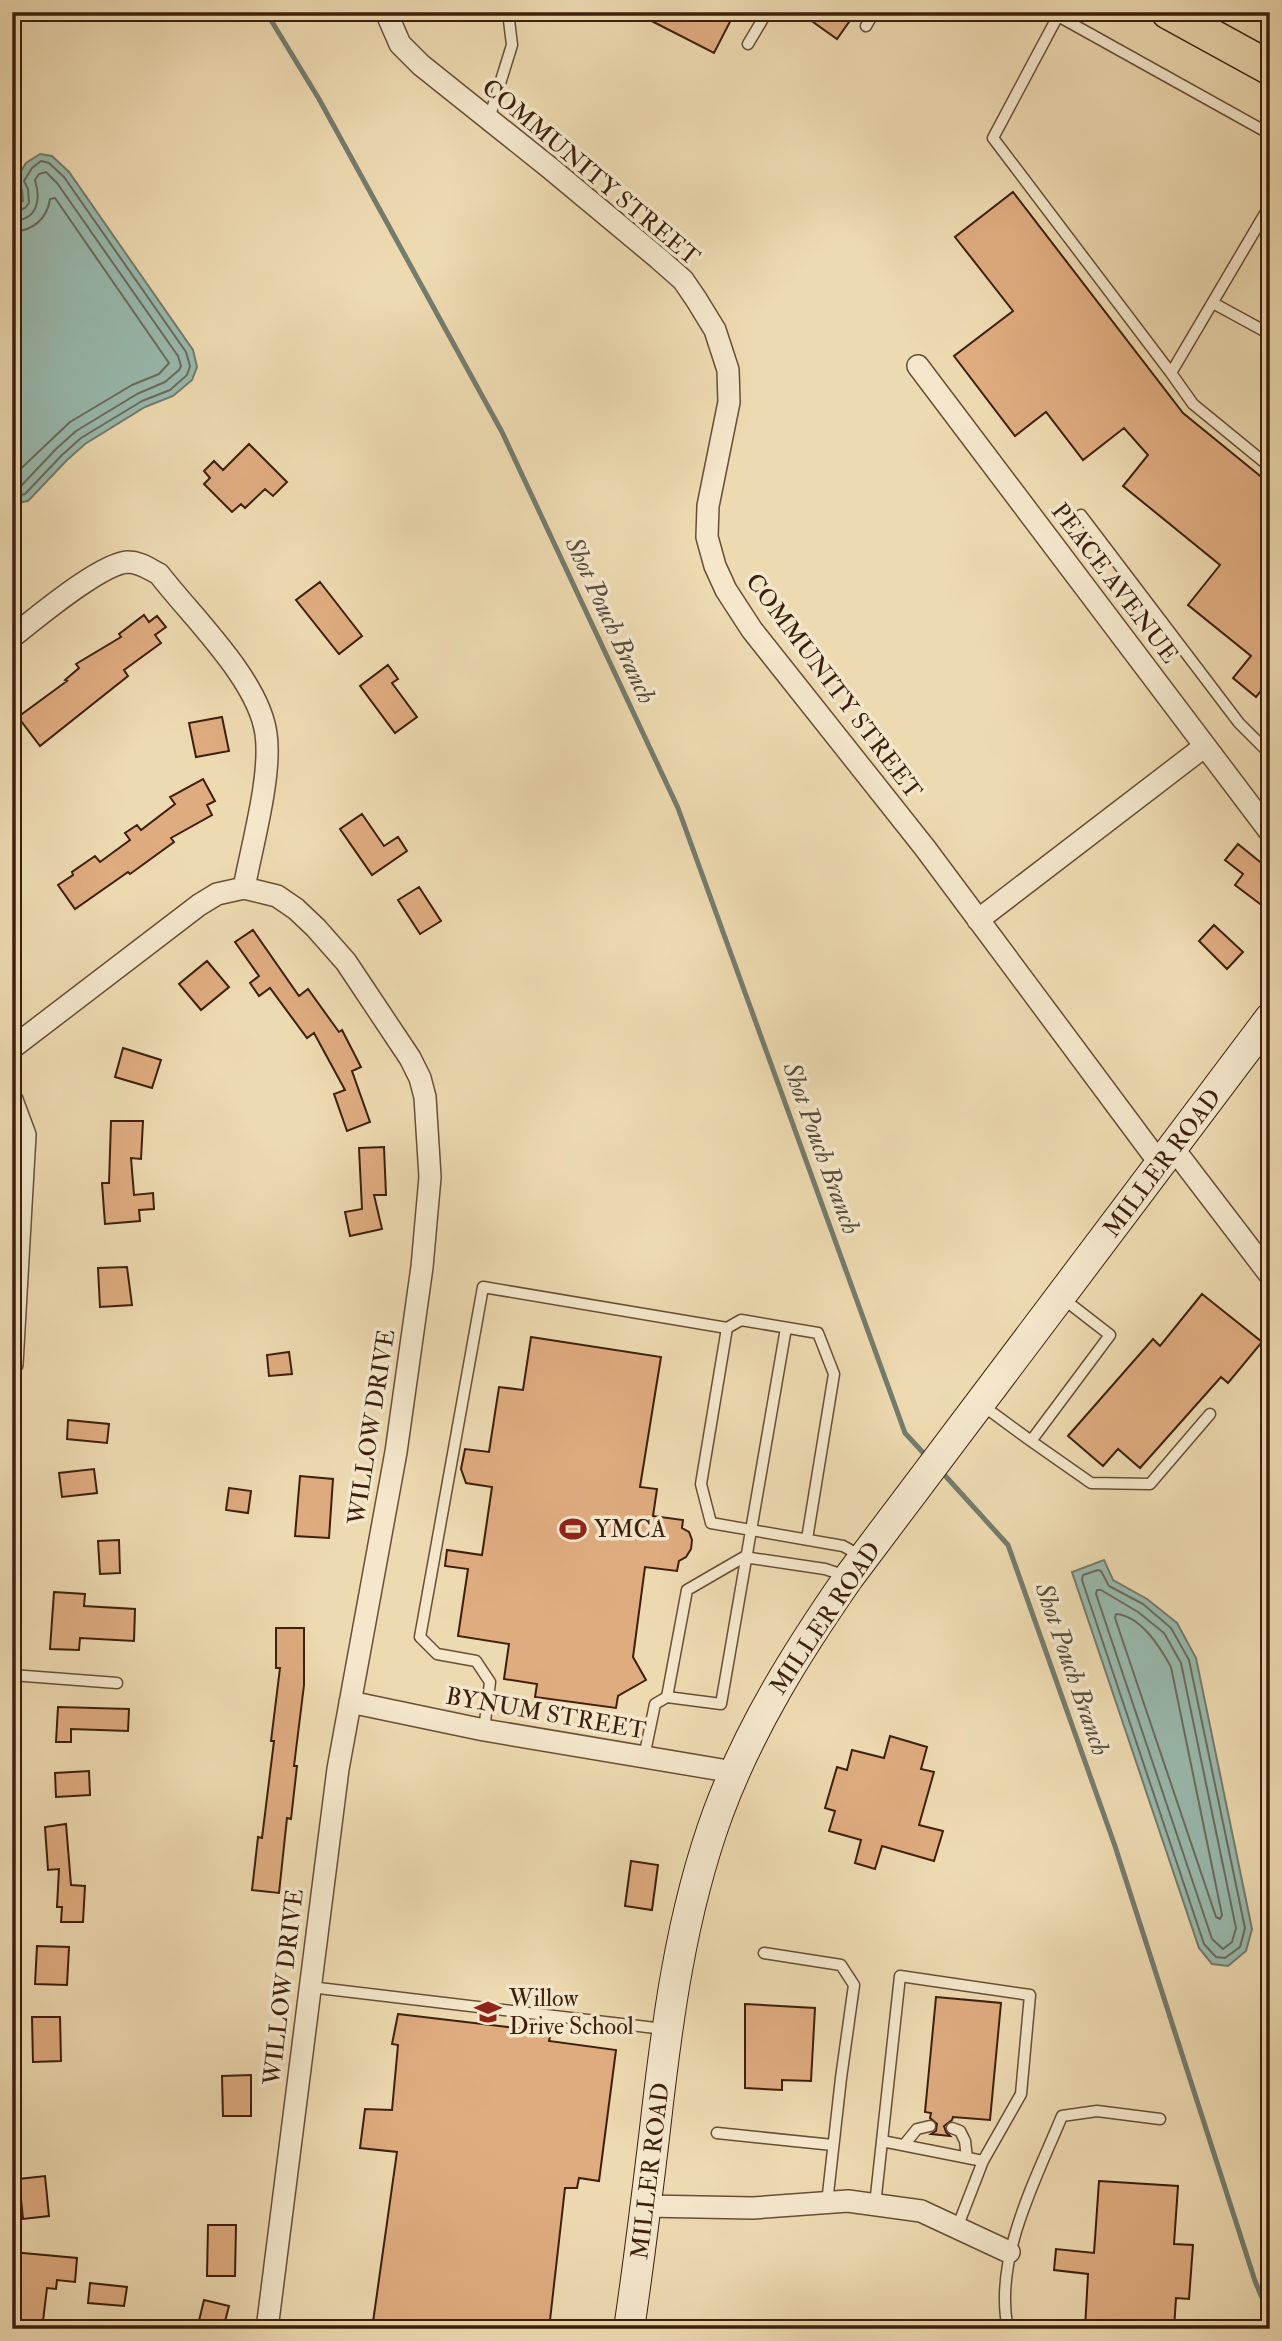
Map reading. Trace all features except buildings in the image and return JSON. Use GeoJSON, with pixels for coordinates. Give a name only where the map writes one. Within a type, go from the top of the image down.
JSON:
{"type":"FeatureCollection","features":[{"type":"Feature","properties":{"kind":"highway"},"geometry":{"type":"LineString","coordinates":[[1168,12],[1270,68]]}},
{"type":"Feature","properties":{"kind":"main road","name":"MILLER ROAD"},"geometry":{"type":"LineString","coordinates":[[629,2329],[667,2029],[691,1902],[717,1815],[748,1740],[788,1666],[856,1568],[1270,1018]]}},
{"type":"Feature","properties":{"kind":"street","name":"COMMUNITY STREET"},"geometry":{"type":"LineString","coordinates":[[386,12],[400,44],[421,65],[683,280],[715,330],[728,370],[729,402],[708,506],[707,537],[715,566],[726,590],[752,630],[925,848],[978,920],[1167,1157],[1270,1275]]}},
{"type":"Feature","properties":{"kind":"street","name":"PEACE AVENUE"},"geometry":{"type":"LineString","coordinates":[[918,366],[1270,832]]}},
{"type":"Feature","properties":{"kind":"street"},"geometry":{"type":"LineString","coordinates":[[12,1048],[199,905],[217,894],[244,888],[264,781],[267,737],[254,694],[159,574],[144,565],[130,562],[114,566],[72,592],[13,636]]}},
{"type":"Feature","properties":{"kind":"street"},"geometry":{"type":"LineString","coordinates":[[978,920],[1205,746]]}},
{"type":"Feature","properties":{"kind":"street","name":"WILLOW DRIVE"},"geometry":{"type":"LineString","coordinates":[[244,888],[277,896],[296,909],[346,962],[410,1058],[425,1097],[430,1177],[422,1266],[396,1452],[338,1769],[267,2329]]}},
{"type":"Feature","properties":{"kind":"street"},"geometry":{"type":"LineString","coordinates":[[12,1100],[25,1135],[12,1364]]}},
{"type":"Feature","properties":{"kind":"street","name":"BYNUM STREET"},"geometry":{"type":"LineString","coordinates":[[350,1703],[484,1730],[734,1772]]}},
{"type":"Feature","properties":{"kind":"street"},"geometry":{"type":"LineString","coordinates":[[646,2206],[753,2208],[848,2201],[922,2211],[1009,2252]]}},
{"type":"Feature","properties":{"kind":"lane"},"geometry":{"type":"LineString","coordinates":[[489,119],[512,45],[508,12]]}},
{"type":"Feature","properties":{"kind":"lane"},"geometry":{"type":"LineString","coordinates":[[748,44],[767,12]]}},
{"type":"Feature","properties":{"kind":"lane"},"geometry":{"type":"LineString","coordinates":[[866,26],[874,12]]}},
{"type":"Feature","properties":{"kind":"lane"},"geometry":{"type":"LineString","coordinates":[[1270,134],[1059,14],[993,138],[1193,404],[1270,467]]}},
{"type":"Feature","properties":{"kind":"lane"},"geometry":{"type":"LineString","coordinates":[[1171,373],[1270,205]]}},
{"type":"Feature","properties":{"kind":"lane"},"geometry":{"type":"LineString","coordinates":[[1213,303],[1270,334]]}},
{"type":"Feature","properties":{"kind":"lane"},"geometry":{"type":"LineString","coordinates":[[1081,515],[1239,723],[1270,754]]}},
{"type":"Feature","properties":{"kind":"lane"},"geometry":{"type":"LineString","coordinates":[[484,1730],[490,1682],[476,1661],[437,1654],[420,1637],[483,1287],[727,1328],[741,1320],[817,1333],[834,1374],[807,1539]]}},
{"type":"Feature","properties":{"kind":"lane"},"geometry":{"type":"LineString","coordinates":[[1031,1441],[1110,1335],[1062,1297]]}},
{"type":"Feature","properties":{"kind":"lane"},"geometry":{"type":"LineString","coordinates":[[667,1698],[687,1590],[744,1557],[825,1569],[856,1568],[844,1546],[711,1523],[701,1484],[727,1328]]}},
{"type":"Feature","properties":{"kind":"lane"},"geometry":{"type":"LineString","coordinates":[[644,1757],[655,1704],[667,1698],[721,1704],[744,1557],[786,1328]]}},
{"type":"Feature","properties":{"kind":"lane"},"geometry":{"type":"LineString","coordinates":[[980,1403],[1091,1483],[1150,1485],[1210,1414]]}},
{"type":"Feature","properties":{"kind":"lane"},"geometry":{"type":"LineString","coordinates":[[12,1675],[117,1683]]}},
{"type":"Feature","properties":{"kind":"lane"},"geometry":{"type":"LineString","coordinates":[[764,1952],[841,1965],[854,1985],[827,2203]]}},
{"type":"Feature","properties":{"kind":"lane"},"geometry":{"type":"LineString","coordinates":[[875,2205],[900,1976],[1030,1995],[1021,2094],[983,2161],[957,2228]]}},
{"type":"Feature","properties":{"kind":"lane"},"geometry":{"type":"LineString","coordinates":[[310,1987],[667,2029]]}},
{"type":"Feature","properties":{"kind":"lane"},"geometry":{"type":"LineString","coordinates":[[1008,2329],[1004,2313],[1009,2252],[1018,2221],[1062,2116],[1097,2111],[1160,2119]]}},
{"type":"Feature","properties":{"kind":"lane"},"geometry":{"type":"LineString","coordinates":[[904,2145],[917,2129],[929,2126]]}},
{"type":"Feature","properties":{"kind":"lane"},"geometry":{"type":"LineString","coordinates":[[951,2128],[960,2131],[965,2141],[967,2158]]}},
{"type":"Feature","properties":{"kind":"lane"},"geometry":{"type":"LineString","coordinates":[[717,2133],[833,2145]]}},
{"type":"Feature","properties":{"kind":"lane"},"geometry":{"type":"LineString","coordinates":[[882,2141],[983,2161]]}},
{"type":"Feature","properties":{"kind":"water"},"geometry":{"type":"Polygon","coordinates":[[[40,154],[52,156],[69,172],[193,350],[197,367],[192,380],[173,396],[145,407],[85,444],[28,501],[12,504],[12,207],[23,201],[22,190],[15,181],[26,163],[40,154]]]}},
{"type":"Feature","properties":{"kind":"water"},"geometry":{"type":"Polygon","coordinates":[[[1104,1560],[1113,1580],[1147,1599],[1177,1623],[1196,1658],[1252,1929],[1246,1951],[1228,1966],[1212,1964],[1199,1948],[1072,1572],[1104,1560]]]}},
{"type":"Feature","properties":{"kind":"waterway","name":"Shot Pouch Branch"},"geometry":{"type":"LineString","coordinates":[[266,12],[319,99],[502,432],[678,808],[905,1433],[928,1458]]}},
{"type":"Feature","properties":{"kind":"waterway","name":"Shot Pouch Branch"},"geometry":{"type":"LineString","coordinates":[[940,1470],[1008,1545],[1115,1846],[1255,2281],[1270,2317]]}},
{"type":"Feature","properties":{"kind":"place","name":"YMCA"},"geometry":{"type":"Point","coordinates":[573,1529]}},
{"type":"Feature","properties":{"kind":"place","name":"Willow Drive School"},"geometry":{"type":"Point","coordinates":[488,2012]}}]}
